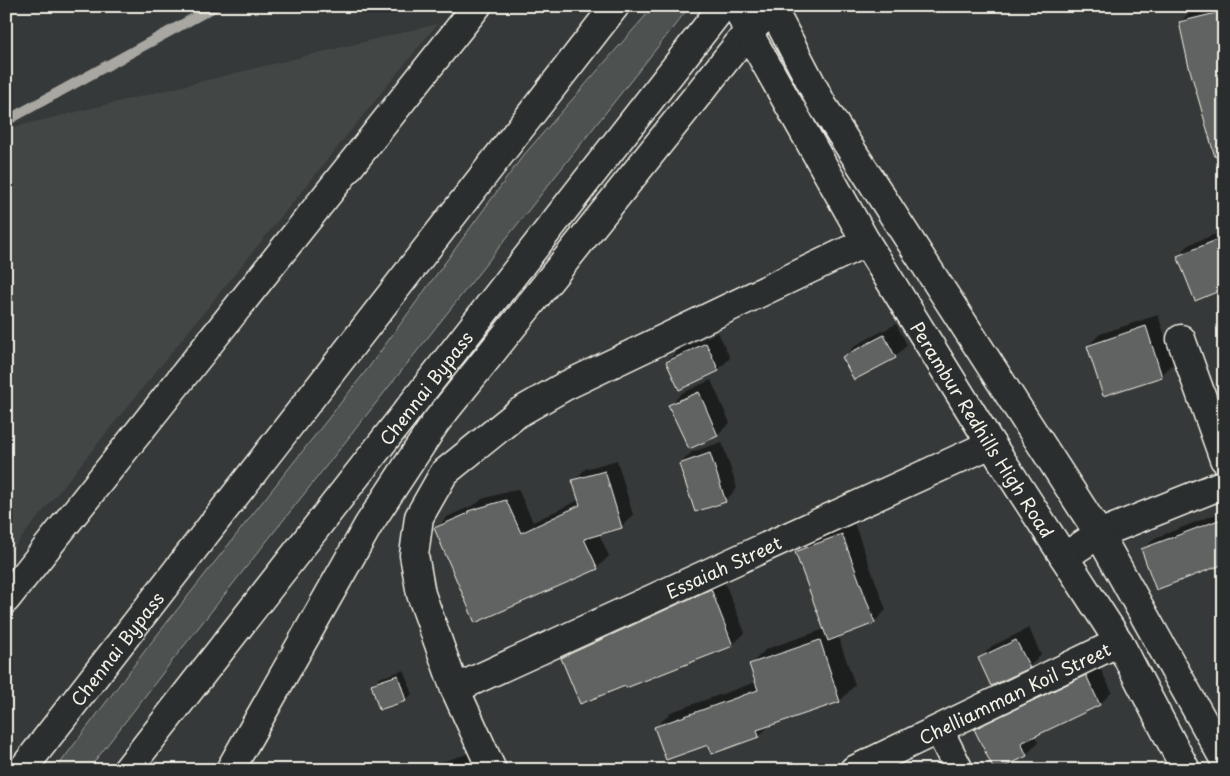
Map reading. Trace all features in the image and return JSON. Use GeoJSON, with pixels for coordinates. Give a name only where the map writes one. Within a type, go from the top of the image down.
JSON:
{"type":"FeatureCollection","features":[{"type":"Feature","properties":{"kind":"main road"},"geometry":{"type":"LineString","coordinates":[[6,599],[477,6]]}},
{"type":"Feature","properties":{"kind":"main road","name":"Chennai Bypass"},"geometry":{"type":"LineString","coordinates":[[22,770],[615,6]]}},
{"type":"Feature","properties":{"kind":"main road","name":"Chennai Bypass"},"geometry":{"type":"LineString","coordinates":[[127,770],[723,6]]}},
{"type":"Feature","properties":{"kind":"main road","name":"Perambur Redhills High Road"},"geometry":{"type":"LineString","coordinates":[[737,6],[748,32],[866,242],[991,444],[1119,642],[1186,770]]}},
{"type":"Feature","properties":{"kind":"main road"},"geometry":{"type":"LineString","coordinates":[[230,770],[369,524],[436,422],[748,32],[773,8],[823,106],[1099,534],[1224,759]]}},
{"type":"Feature","properties":{"kind":"main road"},"geometry":{"type":"LineString","coordinates":[[492,770],[455,689],[421,594],[414,555],[420,517],[444,474],[518,413],[565,386],[866,242]]}},
{"type":"Feature","properties":{"kind":"main road"},"geometry":{"type":"LineString","coordinates":[[1181,339],[1224,459]]}},
{"type":"Feature","properties":{"kind":"main road","name":"Essaiah Street"},"geometry":{"type":"LineString","coordinates":[[455,689],[991,444]]}},
{"type":"Feature","properties":{"kind":"main road"},"geometry":{"type":"LineString","coordinates":[[1064,557],[1099,534],[1224,484]]}},
{"type":"Feature","properties":{"kind":"main road","name":"Chelliamman Koil Street"},"geometry":{"type":"LineString","coordinates":[[854,770],[1119,642]]}},
{"type":"Feature","properties":{"kind":"main road"},"geometry":{"type":"LineString","coordinates":[[939,730],[959,770]]}},
{"type":"Feature","properties":{"kind":"shaded area"},"geometry":{"type":"Polygon","coordinates":[[[654,6],[690,6],[88,770],[55,770],[150,644],[369,367],[522,157],[654,6]]]}},
{"type":"Feature","properties":{"kind":"shaded area"},"geometry":{"type":"Polygon","coordinates":[[[437,24],[6,557],[6,129],[437,24]]]}},
{"type":"Feature","properties":{"kind":"building"},"geometry":{"type":"Polygon","coordinates":[[[1224,11],[1224,156],[1215,157],[1188,63],[1179,22],[1224,11]]]}},
{"type":"Feature","properties":{"kind":"building"},"geometry":{"type":"Polygon","coordinates":[[[1224,237],[1224,289],[1195,301],[1177,256],[1224,237]]]}},
{"type":"Feature","properties":{"kind":"building"},"geometry":{"type":"Polygon","coordinates":[[[1146,326],[1162,377],[1103,396],[1087,346],[1146,326]]]}},
{"type":"Feature","properties":{"kind":"building"},"geometry":{"type":"Polygon","coordinates":[[[884,335],[896,358],[854,380],[842,357],[884,335]]]}},
{"type":"Feature","properties":{"kind":"building"},"geometry":{"type":"Polygon","coordinates":[[[706,343],[719,371],[679,390],[666,362],[706,343]]]}},
{"type":"Feature","properties":{"kind":"building"},"geometry":{"type":"Polygon","coordinates":[[[699,392],[718,436],[689,449],[668,405],[699,392]]]}},
{"type":"Feature","properties":{"kind":"building"},"geometry":{"type":"Polygon","coordinates":[[[710,453],[726,502],[695,512],[679,464],[710,453]]]}},
{"type":"Feature","properties":{"kind":"building"},"geometry":{"type":"Polygon","coordinates":[[[605,471],[622,528],[584,539],[598,569],[475,623],[434,528],[469,513],[468,511],[506,500],[521,533],[580,505],[572,480],[605,471]]]}},
{"type":"Feature","properties":{"kind":"building"},"geometry":{"type":"Polygon","coordinates":[[[1224,518],[1224,564],[1156,590],[1141,549],[1224,518]]]}},
{"type":"Feature","properties":{"kind":"building"},"geometry":{"type":"Polygon","coordinates":[[[842,534],[875,623],[828,641],[795,552],[842,534]]]}},
{"type":"Feature","properties":{"kind":"building"},"geometry":{"type":"Polygon","coordinates":[[[711,589],[733,646],[580,704],[561,658],[711,589]]]}},
{"type":"Feature","properties":{"kind":"building"},"geometry":{"type":"Polygon","coordinates":[[[820,640],[840,702],[757,730],[759,737],[712,754],[708,745],[666,760],[654,727],[758,690],[749,664],[820,640]]]}},
{"type":"Feature","properties":{"kind":"building"},"geometry":{"type":"Polygon","coordinates":[[[1016,640],[1030,668],[991,686],[978,658],[1016,640]]]}},
{"type":"Feature","properties":{"kind":"building"},"geometry":{"type":"Polygon","coordinates":[[[398,675],[406,701],[379,710],[371,684],[398,675]]]}},
{"type":"Feature","properties":{"kind":"building"},"geometry":{"type":"Polygon","coordinates":[[[1086,675],[1100,705],[1021,743],[1027,756],[998,770],[994,770],[974,729],[1086,675]]]}},
{"type":"Feature","properties":{"kind":"waterway"},"geometry":{"type":"LineString","coordinates":[[6,121],[216,6]]}}]}
